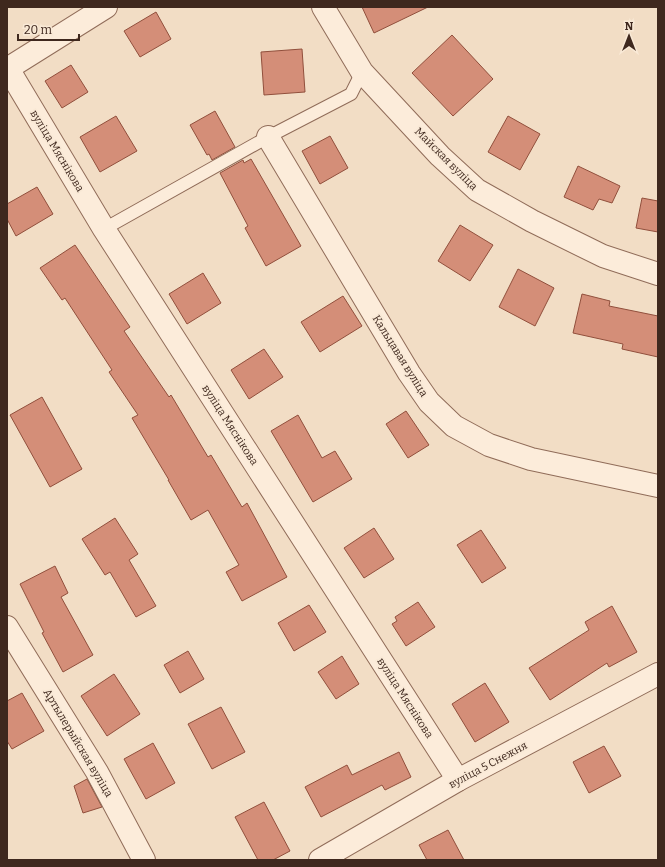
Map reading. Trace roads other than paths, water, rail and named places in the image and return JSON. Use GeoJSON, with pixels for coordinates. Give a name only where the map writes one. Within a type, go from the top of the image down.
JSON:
{"type":"FeatureCollection","features":[{"type":"Feature","properties":{"kind":"street"},"geometry":{"type":"LineString","coordinates":[[7,68],[106,7]]}},
{"type":"Feature","properties":{"kind":"street","name":"Майская вуліца"},"geometry":{"type":"LineString","coordinates":[[323,7],[362,72],[440,156],[476,190],[532,221],[603,256],[658,274]]}},
{"type":"Feature","properties":{"kind":"street","name":"вуліца Мяснікова"},"geometry":{"type":"LineString","coordinates":[[7,68],[104,229],[458,780]]}},
{"type":"Feature","properties":{"kind":"street","name":"Кальцавая вуліца"},"geometry":{"type":"LineString","coordinates":[[268,137],[409,373],[429,402],[454,426],[488,445],[530,459],[658,486]]}},
{"type":"Feature","properties":{"kind":"street","name":"Артылерыйская вуліца"},"geometry":{"type":"LineString","coordinates":[[7,627],[97,772],[144,860]]}},
{"type":"Feature","properties":{"kind":"street","name":"вуліца 5 Снежня"},"geometry":{"type":"LineString","coordinates":[[320,860],[458,780],[658,674]]}},
{"type":"Feature","properties":{"kind":"lane"},"geometry":{"type":"LineString","coordinates":[[104,229],[268,137],[351,94],[362,72]]}}]}
